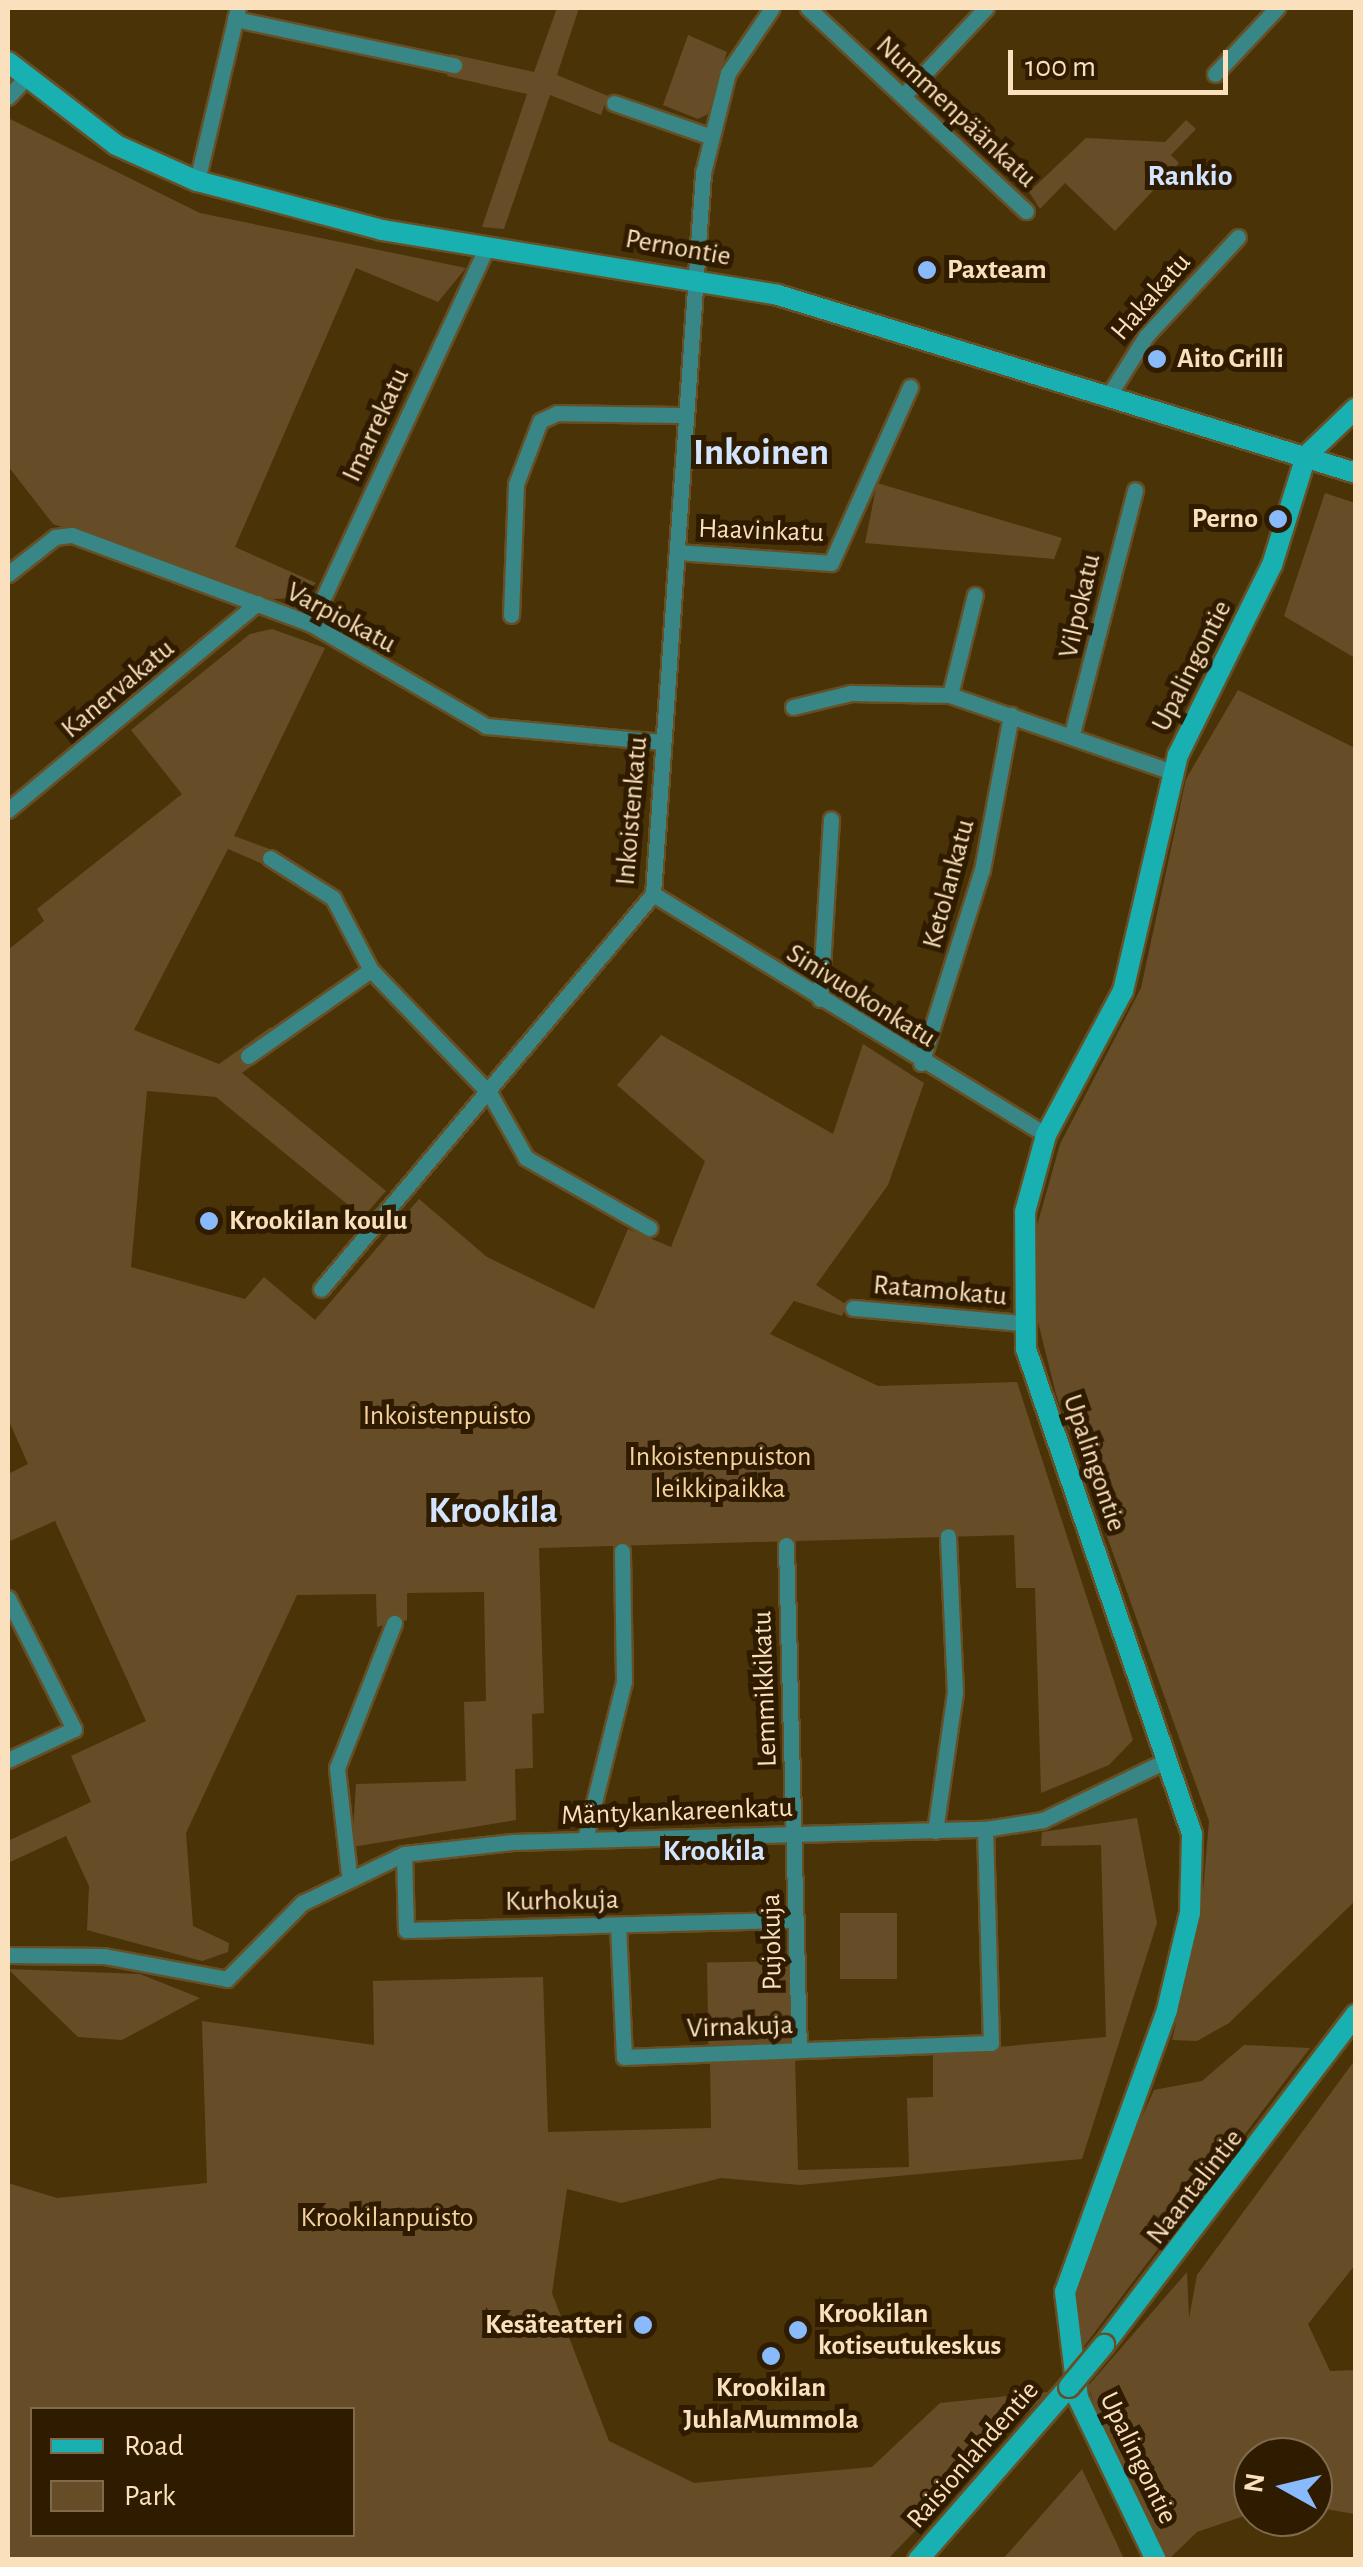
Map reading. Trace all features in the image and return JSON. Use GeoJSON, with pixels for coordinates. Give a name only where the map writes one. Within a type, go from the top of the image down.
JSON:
{"type":"FeatureCollection","features":[{"type":"Feature","properties":{"kind":"street","name":"Inkoistenkatu"},"geometry":{"type":"LineString","coordinates":[[321,1290],[490,1094],[652,894],[695,278],[710,136],[740,48],[772,8]]}},
{"type":"Feature","properties":{"kind":"street","name":"Nummenpäänkatu"},"geometry":{"type":"LineString","coordinates":[[808,8],[1026,211]]}},
{"type":"Feature","properties":{"kind":"street"},"geometry":{"type":"LineString","coordinates":[[903,96],[986,8]]}},
{"type":"Feature","properties":{"kind":"street"},"geometry":{"type":"LineString","coordinates":[[1216,74],[1277,8]]}},
{"type":"Feature","properties":{"kind":"street"},"geometry":{"type":"LineString","coordinates":[[197,181],[236,13],[454,65]]}},
{"type":"Feature","properties":{"kind":"street","name":"Pernontie"},"geometry":{"type":"LineString","coordinates":[[8,62],[25,79],[116,145],[197,181],[487,248],[695,278],[919,334],[1356,473]]}},
{"type":"Feature","properties":{"kind":"street"},"geometry":{"type":"LineString","coordinates":[[8,97],[25,79]]}},
{"type":"Feature","properties":{"kind":"street"},"geometry":{"type":"LineString","coordinates":[[614,103],[710,136]]}},
{"type":"Feature","properties":{"kind":"street","name":"Hakakatu"},"geometry":{"type":"LineString","coordinates":[[1109,395],[1146,336],[1238,237]]}},
{"type":"Feature","properties":{"kind":"street","name":"Imarrekatu"},"geometry":{"type":"LineString","coordinates":[[311,624],[487,248]]}},
{"type":"Feature","properties":{"kind":"street","name":"Haavinkatu"},"geometry":{"type":"LineString","coordinates":[[677,552],[832,563],[910,387]]}},
{"type":"Feature","properties":{"kind":"street","name":"Upalingontie"},"geometry":{"type":"LineString","coordinates":[[1156,2560],[1083,2413],[1064,2312],[1072,2255],[1148,2074],[1188,1926],[1192,1834],[1022,1324],[1024,1212],[1046,1135],[1123,991],[1172,772],[1272,565],[1306,456],[1356,408]]}},
{"type":"Feature","properties":{"kind":"street"},"geometry":{"type":"LineString","coordinates":[[511,616],[516,484],[540,421],[557,413],[686,415]]}},
{"type":"Feature","properties":{"kind":"street","name":"Vilpokatu"},"geometry":{"type":"LineString","coordinates":[[1072,734],[1135,490]]}},
{"type":"Feature","properties":{"kind":"street","name":"Varpiokatu"},"geometry":{"type":"LineString","coordinates":[[8,574],[65,534],[311,624],[486,726],[663,742]]}},
{"type":"Feature","properties":{"kind":"street"},"geometry":{"type":"LineString","coordinates":[[950,694],[975,595]]}},
{"type":"Feature","properties":{"kind":"street","name":"Kanervakatu"},"geometry":{"type":"LineString","coordinates":[[8,810],[258,603]]}},
{"type":"Feature","properties":{"kind":"street"},"geometry":{"type":"LineString","coordinates":[[793,707],[851,692],[950,694],[1172,772]]}},
{"type":"Feature","properties":{"kind":"street","name":"Ketolankatu"},"geometry":{"type":"LineString","coordinates":[[921,1063],[982,870],[1011,714]]}},
{"type":"Feature","properties":{"kind":"street"},"geometry":{"type":"LineString","coordinates":[[820,999],[831,819]]}},
{"type":"Feature","properties":{"kind":"street"},"geometry":{"type":"LineString","coordinates":[[270,858],[333,898],[371,970],[490,1094],[526,1158],[649,1228]]}},
{"type":"Feature","properties":{"kind":"street","name":"Sinivuokonkatu"},"geometry":{"type":"LineString","coordinates":[[652,894],[921,1063],[1046,1135]]}},
{"type":"Feature","properties":{"kind":"street"},"geometry":{"type":"LineString","coordinates":[[248,1056],[371,970]]}},
{"type":"Feature","properties":{"kind":"street","name":"Ratamokatu"},"geometry":{"type":"LineString","coordinates":[[853,1308],[1022,1324]]}},
{"type":"Feature","properties":{"kind":"street"},"geometry":{"type":"LineString","coordinates":[[935,1831],[955,1692],[948,1536]]}},
{"type":"Feature","properties":{"kind":"street","name":"Lemmikkikatu"},"geometry":{"type":"LineString","coordinates":[[786,1544],[794,1832]]}},
{"type":"Feature","properties":{"kind":"street"},"geometry":{"type":"LineString","coordinates":[[584,1839],[624,1681],[622,1551]]}},
{"type":"Feature","properties":{"kind":"street"},"geometry":{"type":"LineString","coordinates":[[8,1598],[74,1729],[8,1760]]}},
{"type":"Feature","properties":{"kind":"street"},"geometry":{"type":"LineString","coordinates":[[349,1874],[340,1756],[394,1623]]}},
{"type":"Feature","properties":{"kind":"street","name":"Mäntykankareenkatu"},"geometry":{"type":"LineString","coordinates":[[8,1956],[104,1956],[219,1981],[302,1903],[349,1874],[404,1854],[584,1839],[985,1830],[1053,1816],[1167,1760]]}},
{"type":"Feature","properties":{"kind":"street","name":"Virnakuja"},"geometry":{"type":"LineString","coordinates":[[618,1925],[624,2057],[990,2042],[985,1830]]}},
{"type":"Feature","properties":{"kind":"street","name":"Pujokuja"},"geometry":{"type":"LineString","coordinates":[[794,1832],[800,2050]]}},
{"type":"Feature","properties":{"kind":"street","name":"Kurhokuja"},"geometry":{"type":"LineString","coordinates":[[404,1854],[406,1930],[796,1920]]}},
{"type":"Feature","properties":{"kind":"street","name":"Naantalintie"},"geometry":{"type":"LineString","coordinates":[[1069,2387],[1356,2014]]}},
{"type":"Feature","properties":{"kind":"street","name":"Raisionlahdentie"},"geometry":{"type":"LineString","coordinates":[[918,2560],[1069,2387]]}},
{"type":"Feature","properties":{"kind":"street"},"geometry":{"type":"LineString","coordinates":[[903,2560],[970,2502]]}},
{"type":"Feature","properties":{"kind":"green space"},"geometry":{"type":"Polygon","coordinates":[[[557,8],[579,8],[557,75],[608,96],[601,115],[550,95],[504,229],[482,227],[527,94],[447,76],[451,54],[534,72],[557,8]]]}},
{"type":"Feature","properties":{"kind":"green space"},"geometry":{"type":"Polygon","coordinates":[[[688,35],[727,52],[708,114],[698,119],[663,105],[688,35]]]}},
{"type":"Feature","properties":{"kind":"green space"},"geometry":{"type":"Polygon","coordinates":[[[8,118],[200,213],[466,268],[438,302],[356,268],[235,547],[316,583],[297,598],[273,599],[53,524],[8,466],[8,118]]]}},
{"type":"Feature","properties":{"kind":"green space"},"geometry":{"type":"Polygon","coordinates":[[[1186,120],[1196,129],[1171,155],[1179,163],[1115,231],[1065,183],[1040,209],[1029,192],[1086,138],[1165,142],[1186,120]]]}},
{"type":"Feature","properties":{"kind":"green space"},"geometry":{"type":"Polygon","coordinates":[[[877,483],[1062,538],[1054,559],[865,543],[877,483]]]}},
{"type":"Feature","properties":{"kind":"green space"},"geometry":{"type":"Polygon","coordinates":[[[1325,493],[1355,503],[1355,658],[1284,616],[1325,493]]]}},
{"type":"Feature","properties":{"kind":"green space","name":"Inkoistenpuisto"},"geometry":{"type":"Polygon","coordinates":[[[272,629],[325,648],[234,836],[272,850],[265,865],[228,849],[134,1030],[219,1064],[271,1027],[283,1044],[242,1073],[386,1191],[363,1217],[216,1097],[147,1091],[131,1267],[245,1299],[264,1277],[315,1320],[419,1199],[487,1257],[594,1309],[628,1229],[671,1247],[705,1161],[617,1085],[661,1035],[833,1134],[863,1044],[924,1083],[888,1185],[816,1285],[847,1305],[842,1316],[794,1301],[770,1334],[878,1386],[1017,1382],[1133,1740],[1109,1765],[1041,1793],[1035,1588],[1016,1588],[1014,1535],[539,1548],[544,1713],[532,1714],[533,1768],[515,1769],[516,1820],[352,1847],[356,1784],[466,1781],[464,1702],[486,1701],[484,1592],[407,1593],[407,1620],[377,1627],[376,1594],[297,1595],[186,1833],[193,1926],[229,1943],[228,1952],[202,1961],[87,1930],[89,1886],[66,1836],[8,1863],[8,1841],[91,1802],[71,1756],[146,1721],[55,1521],[8,1542],[8,1474],[28,1464],[8,1419],[8,950],[44,921],[37,909],[182,794],[131,730],[250,634],[272,629]]]}},
{"type":"Feature","properties":{"kind":"green space"},"geometry":{"type":"Polygon","coordinates":[[[1238,690],[1355,748],[1355,1901],[1229,2023],[1197,2041],[1172,2040],[1201,1915],[1209,1821],[1056,1394],[1032,1298],[1033,1240],[1060,1144],[1141,988],[1186,779],[1238,690]]]}},
{"type":"Feature","properties":{"kind":"green space","name":"Krookilanpuisto"},"geometry":{"type":"Polygon","coordinates":[[[1137,1818],[1157,1923],[1082,2159],[800,2185],[721,2178],[621,2203],[567,2189],[552,2293],[609,2441],[694,2483],[872,2467],[940,2403],[1048,2392],[888,2559],[8,2559],[8,2183],[57,2198],[207,2183],[202,2021],[374,2045],[373,1981],[543,1977],[548,2132],[711,2128],[710,2059],[795,2057],[798,2170],[909,2167],[907,2098],[933,2097],[933,2053],[1106,2037],[1101,1845],[1041,1846],[1042,1832],[1137,1818]]]}},
{"type":"Feature","properties":{"kind":"green space"},"geometry":{"type":"Polygon","coordinates":[[[840,1913],[897,1913],[897,1979],[840,1979],[840,1913]]]}},
{"type":"Feature","properties":{"kind":"green space"},"geometry":{"type":"Polygon","coordinates":[[[792,1961],[793,2045],[708,2046],[707,1962],[792,1961]]]}},
{"type":"Feature","properties":{"kind":"green space"},"geometry":{"type":"Polygon","coordinates":[[[8,1969],[140,1974],[200,1998],[122,2040],[78,2037],[8,1969]]]}},
{"type":"Feature","properties":{"kind":"green space"},"geometry":{"type":"Polygon","coordinates":[[[1244,2045],[1310,2048],[1079,2353],[1077,2282],[1092,2226],[1154,2090],[1202,2081],[1244,2045]]]}},
{"type":"Feature","properties":{"kind":"green space"},"geometry":{"type":"Polygon","coordinates":[[[1355,2060],[1355,2265],[1308,2324],[1330,2371],[1355,2370],[1355,2514],[1333,2510],[1333,2437],[1233,2437],[1233,2520],[1197,2532],[1169,2559],[1113,2456],[1088,2386],[1187,2272],[1189,2318],[1197,2275],[1355,2060]]]}},
{"type":"Feature","properties":{"kind":"green space"},"geometry":{"type":"Polygon","coordinates":[[[1082,2469],[1124,2559],[1003,2559],[1082,2469]]]}},
{"type":"Feature","properties":{"kind":"place","name":"Paxteam"},"geometry":{"type":"Point","coordinates":[927,270]}},
{"type":"Feature","properties":{"kind":"place","name":"Aito Grilli"},"geometry":{"type":"Point","coordinates":[1157,359]}},
{"type":"Feature","properties":{"kind":"place","name":"Perno"},"geometry":{"type":"Point","coordinates":[1278,519]}},
{"type":"Feature","properties":{"kind":"place","name":"Krookilan koulu"},"geometry":{"type":"Point","coordinates":[209,1221]}},
{"type":"Feature","properties":{"kind":"place","name":"Kesäteatteri"},"geometry":{"type":"Point","coordinates":[643,2325]}},
{"type":"Feature","properties":{"kind":"place","name":"Krookilan kotiseutukeskus"},"geometry":{"type":"Point","coordinates":[798,2330]}},
{"type":"Feature","properties":{"kind":"place","name":"Krookilan JuhlaMummola"},"geometry":{"type":"Point","coordinates":[771,2356]}},
{"type":"Feature","properties":{"kind":"district","name":"Rankio"},"geometry":{"type":"Point","coordinates":[1190,176]}},
{"type":"Feature","properties":{"kind":"district","name":"Inkoinen"},"geometry":{"type":"Point","coordinates":[761,454]}},
{"type":"Feature","properties":{"kind":"district","name":"Krookila"},"geometry":{"type":"Point","coordinates":[493,1512]}},
{"type":"Feature","properties":{"kind":"district","name":"Krookila"},"geometry":{"type":"Point","coordinates":[714,1851]}},
{"type":"Feature","properties":{"kind":"park label","name":"Inkoistenpuiston leikkipaikka"},"geometry":{"type":"Point","coordinates":[720,1473]}}]}
